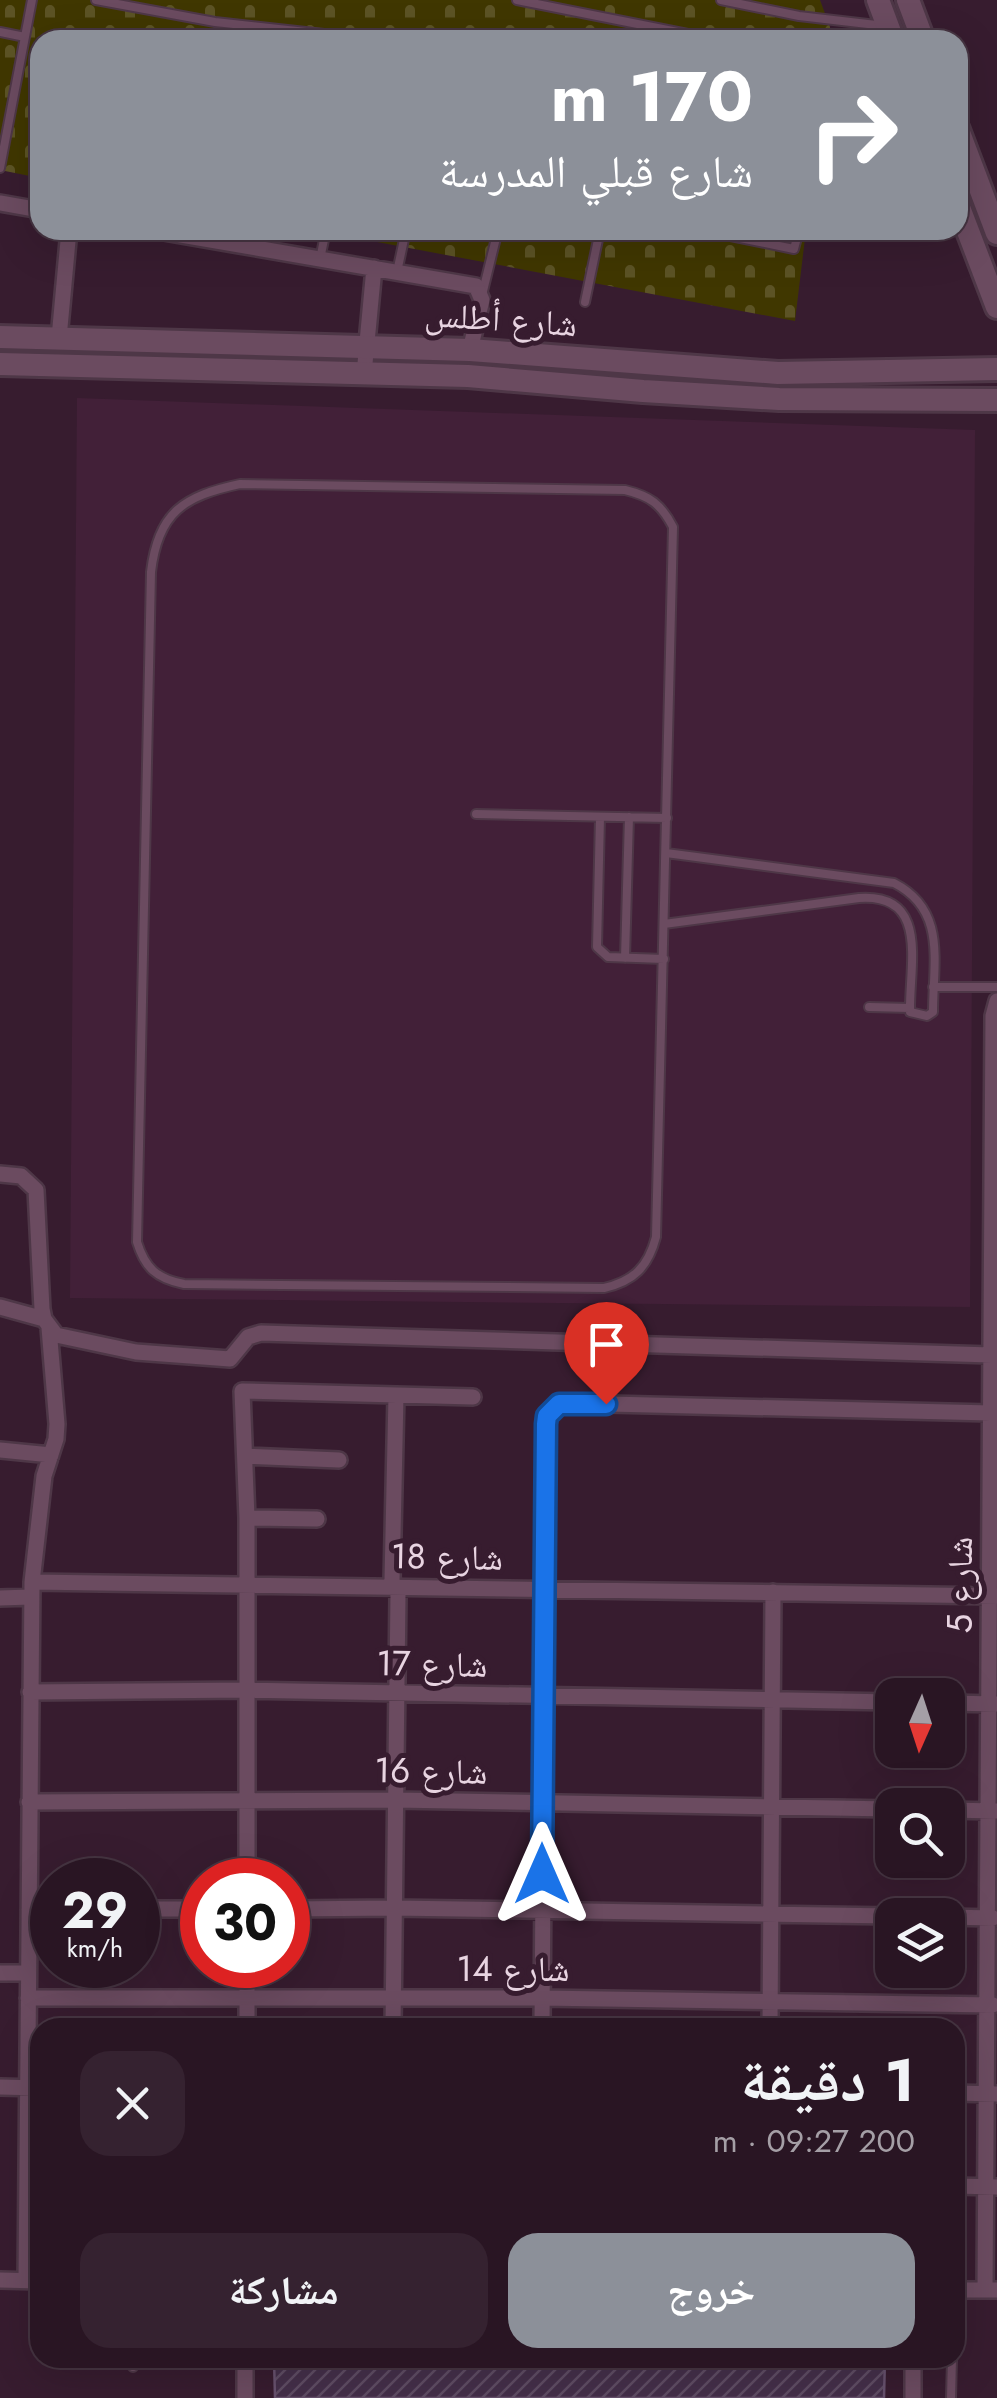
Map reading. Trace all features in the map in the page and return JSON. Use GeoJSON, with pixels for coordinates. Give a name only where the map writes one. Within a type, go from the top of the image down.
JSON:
{"type":"FeatureCollection","features":[{"type":"Feature","properties":{"kind":"street"},"geometry":{"type":"LineString","coordinates":[[878,0],[890,30]]}},
{"type":"Feature","properties":{"kind":"street"},"geometry":{"type":"LineString","coordinates":[[908,0],[919,30]]}},
{"type":"Feature","properties":{"kind":"street"},"geometry":{"type":"LineString","coordinates":[[968,156],[997,233]]}},
{"type":"Feature","properties":{"kind":"street"},"geometry":{"type":"LineString","coordinates":[[0,203],[30,208]]}},
{"type":"Feature","properties":{"kind":"street"},"geometry":{"type":"LineString","coordinates":[[968,231],[997,307]]}},
{"type":"Feature","properties":{"kind":"street"},"geometry":{"type":"LineString","coordinates":[[59,338],[67,240]]}},
{"type":"Feature","properties":{"kind":"street"},"geometry":{"type":"LineString","coordinates":[[210,240],[471,284],[482,294],[470,350]]}},
{"type":"Feature","properties":{"kind":"street"},"geometry":{"type":"LineString","coordinates":[[364,374],[374,268]]}},
{"type":"Feature","properties":{"kind":"street","name":"شارع أطلس"},"geometry":{"type":"LineString","coordinates":[[0,337],[470,350],[778,373],[997,369]]}},
{"type":"Feature","properties":{"kind":"street","name":"شارع أطلس"},"geometry":{"type":"LineString","coordinates":[[0,364],[468,376],[778,399],[997,400]]}},
{"type":"Feature","properties":{"kind":"street","name":"شارع 5"},"geometry":{"type":"LineString","coordinates":[[991,2290],[991,1355],[997,1002]]}},
{"type":"Feature","properties":{"kind":"street"},"geometry":{"type":"LineString","coordinates":[[5,1174],[30,1182],[36,1190],[46,1324],[56,1394],[56,1439],[44,1476],[31,1590],[30,2028]]}},
{"type":"Feature","properties":{"kind":"street"},"geometry":{"type":"LineString","coordinates":[[0,1307],[46,1324],[66,1339],[111,1348],[226,1360],[236,1355],[248,1337],[261,1333],[991,1355]]}},
{"type":"Feature","properties":{"kind":"street"},"geometry":{"type":"LineString","coordinates":[[246,1858],[247,1518],[242,1391],[474,1397]]}},
{"type":"Feature","properties":{"kind":"street"},"geometry":{"type":"LineString","coordinates":[[393,2018],[396,1395]]}},
{"type":"Feature","properties":{"kind":"street"},"geometry":{"type":"LineString","coordinates":[[542,2018],[546,1424],[552,1408],[568,1403],[991,1413]]}},
{"type":"Feature","properties":{"kind":"street"},"geometry":{"type":"LineString","coordinates":[[0,1450],[51,1454]]}},
{"type":"Feature","properties":{"kind":"street"},"geometry":{"type":"LineString","coordinates":[[244,1456],[339,1460]]}},
{"type":"Feature","properties":{"kind":"street"},"geometry":{"type":"LineString","coordinates":[[247,1518],[317,1519]]}},
{"type":"Feature","properties":{"kind":"street","name":"شارع 18"},"geometry":{"type":"LineString","coordinates":[[0,1598],[31,1590],[246,1584],[993,1596]]}},
{"type":"Feature","properties":{"kind":"street"},"geometry":{"type":"LineString","coordinates":[[770,2018],[773,1592]]}},
{"type":"Feature","properties":{"kind":"street","name":"شارع 17"},"geometry":{"type":"LineString","coordinates":[[30,1692],[246,1690],[875,1702]]}},
{"type":"Feature","properties":{"kind":"street"},"geometry":{"type":"LineString","coordinates":[[965,1703],[993,1704]]}},
{"type":"Feature","properties":{"kind":"street","name":"شارع 16"},"geometry":{"type":"LineString","coordinates":[[29,1802],[396,1800],[875,1809]]}},
{"type":"Feature","properties":{"kind":"street"},"geometry":{"type":"LineString","coordinates":[[965,1810],[992,1811]]}},
{"type":"Feature","properties":{"kind":"street"},"geometry":{"type":"LineString","coordinates":[[310,1909],[875,1916]]}},
{"type":"Feature","properties":{"kind":"street"},"geometry":{"type":"LineString","coordinates":[[965,1917],[992,1918]]}},
{"type":"Feature","properties":{"kind":"street"},"geometry":{"type":"LineString","coordinates":[[0,1973],[28,1973]]}},
{"type":"Feature","properties":{"kind":"street"},"geometry":{"type":"LineString","coordinates":[[246,2018],[247,1988]]}},
{"type":"Feature","properties":{"kind":"street","name":"شارع 14"},"geometry":{"type":"LineString","coordinates":[[28,1998],[542,1998],[992,2005]]}},
{"type":"Feature","properties":{"kind":"street"},"geometry":{"type":"LineString","coordinates":[[0,2087],[30,2088]]}},
{"type":"Feature","properties":{"kind":"street"},"geometry":{"type":"LineString","coordinates":[[965,2094],[992,2094]]}},
{"type":"Feature","properties":{"kind":"street"},"geometry":{"type":"LineString","coordinates":[[965,2186],[991,2187]]}},
{"type":"Feature","properties":{"kind":"street"},"geometry":{"type":"LineString","coordinates":[[0,2280],[30,2281]]}},
{"type":"Feature","properties":{"kind":"street"},"geometry":{"type":"LineString","coordinates":[[965,2290],[991,2290]]}},
{"type":"Feature","properties":{"kind":"street"},"geometry":{"type":"LineString","coordinates":[[245,2368],[245,2398]]}},
{"type":"Feature","properties":{"kind":"street"},"geometry":{"type":"LineString","coordinates":[[913,2368],[913,2398]]}},
{"type":"Feature","properties":{"kind":"lane"},"geometry":{"type":"LineString","coordinates":[[0,168],[32,0]]}},
{"type":"Feature","properties":{"kind":"lane"},"geometry":{"type":"LineString","coordinates":[[96,0],[279,30]]}},
{"type":"Feature","properties":{"kind":"lane"},"geometry":{"type":"LineString","coordinates":[[517,0],[668,30]]}},
{"type":"Feature","properties":{"kind":"lane"},"geometry":{"type":"LineString","coordinates":[[721,0],[875,30]]}},
{"type":"Feature","properties":{"kind":"lane"},"geometry":{"type":"LineString","coordinates":[[0,32],[25,37]]}},
{"type":"Feature","properties":{"kind":"lane"},"geometry":{"type":"LineString","coordinates":[[0,104],[13,106]]}},
{"type":"Feature","properties":{"kind":"lane"},"geometry":{"type":"LineString","coordinates":[[320,259],[324,240]]}},
{"type":"Feature","properties":{"kind":"lane"},"geometry":{"type":"LineString","coordinates":[[397,272],[404,240]]}},
{"type":"Feature","properties":{"kind":"lane"},"geometry":{"type":"LineString","coordinates":[[482,294],[496,240]]}},
{"type":"Feature","properties":{"kind":"lane"},"geometry":{"type":"LineString","coordinates":[[585,302],[598,240]]}},
{"type":"Feature","properties":{"kind":"lane"},"geometry":{"type":"LineString","coordinates":[[750,240],[794,249],[796,240]]}},
{"type":"Feature","properties":{"kind":"lane"},"geometry":{"type":"LineString","coordinates":[[240,484],[625,490],[646,495],[663,508],[674,538],[667,818],[656,1237],[651,1256],[640,1273],[604,1288],[184,1284],[167,1281],[152,1272],[142,1259],[137,1242],[151,572],[154,546],[165,522],[183,503],[210,490],[240,484]]}},
{"type":"Feature","properties":{"kind":"lane"},"geometry":{"type":"LineString","coordinates":[[476,814],[667,818]]}},
{"type":"Feature","properties":{"kind":"lane"},"geometry":{"type":"LineString","coordinates":[[600,817],[597,946],[608,957],[664,959]]}},
{"type":"Feature","properties":{"kind":"lane"},"geometry":{"type":"LineString","coordinates":[[626,958],[629,817]]}},
{"type":"Feature","properties":{"kind":"lane"},"geometry":{"type":"LineString","coordinates":[[664,924],[859,898],[888,900],[908,919],[911,933],[912,1015],[931,1015],[933,932],[930,916],[910,890],[894,883],[666,852]]}},
{"type":"Feature","properties":{"kind":"lane"},"geometry":{"type":"LineString","coordinates":[[933,988],[997,987]]}},
{"type":"Feature","properties":{"kind":"lane"},"geometry":{"type":"LineString","coordinates":[[870,1007],[910,1008]]}},
{"type":"Feature","properties":{"kind":"lane"},"geometry":{"type":"LineString","coordinates":[[952,2368],[952,2398]]}},
{"type":"Feature","properties":{"kind":"shaded area"},"geometry":{"type":"Polygon","coordinates":[[[77,398],[975,430],[970,1307],[70,1298],[77,398]]]}},
{"type":"Feature","properties":{"kind":"green space"},"geometry":{"type":"Polygon","coordinates":[[[0,0],[820,0],[830,27],[30,30],[30,176],[0,170],[0,0]]]}},
{"type":"Feature","properties":{"kind":"green space"},"geometry":{"type":"Polygon","coordinates":[[[367,240],[805,240],[795,321],[367,240]]]}},
{"type":"Feature","properties":{"kind":"building"},"geometry":{"type":"Polygon","coordinates":[[[274,2368],[885,2368],[884,2398],[275,2398],[274,2368]]]}},
{"type":"Feature","properties":{"kind":"route"},"geometry":{"type":"LineString","coordinates":[[542,1874],[547,1416],[559,1404],[606,1404]]}}]}
